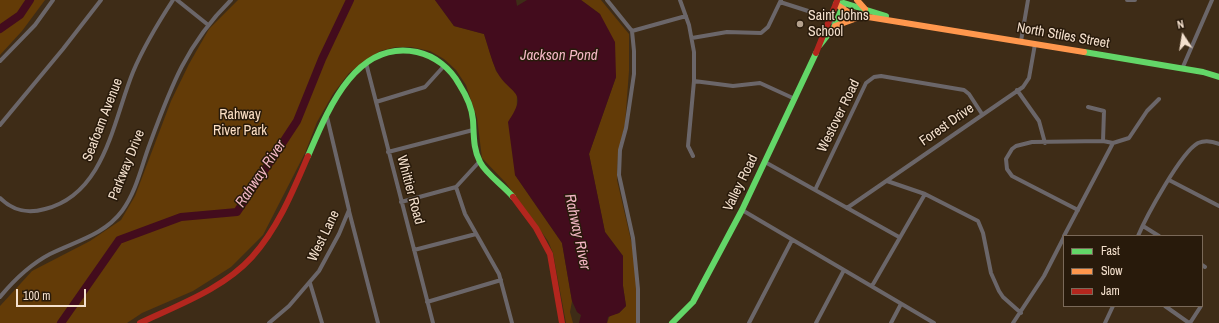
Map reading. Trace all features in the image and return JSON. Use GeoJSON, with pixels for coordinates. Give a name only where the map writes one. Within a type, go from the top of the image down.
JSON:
{"type":"FeatureCollection","features":[{"type":"Feature","properties":{"kind":"street"},"geometry":{"type":"LineString","coordinates":[[0,61],[35,25],[53,0]]}},
{"type":"Feature","properties":{"kind":"street"},"geometry":{"type":"LineString","coordinates":[[0,125],[63,50],[101,0]]}},
{"type":"Feature","properties":{"kind":"street","name":"Seafoam Avenue"},"geometry":{"type":"LineString","coordinates":[[1,200],[20,211],[38,211],[63,202],[87,183],[99,165],[146,43],[173,0]]}},
{"type":"Feature","properties":{"kind":"street"},"geometry":{"type":"LineString","coordinates":[[177,0],[207,24]]}},
{"type":"Feature","properties":{"kind":"street","name":"Parkway Drive"},"geometry":{"type":"LineString","coordinates":[[0,298],[31,267],[50,255],[87,239],[103,229],[121,211],[134,189],[171,85],[187,55],[207,24],[231,0]]}},
{"type":"Feature","properties":{"kind":"street"},"geometry":{"type":"LineString","coordinates":[[607,0],[632,31],[634,51],[634,74],[626,128],[620,150],[619,175],[633,238],[638,289],[638,323]]}},
{"type":"Feature","properties":{"kind":"street"},"geometry":{"type":"LineString","coordinates":[[680,0],[692,38],[694,81],[688,146],[693,156]]}},
{"type":"Feature","properties":{"kind":"street"},"geometry":{"type":"LineString","coordinates":[[857,0],[868,11]]}},
{"type":"Feature","properties":{"kind":"street"},"geometry":{"type":"LineString","coordinates":[[1021,41],[1028,0]]}},
{"type":"Feature","properties":{"kind":"street"},"geometry":{"type":"LineString","coordinates":[[1127,0],[1135,0]]}},
{"type":"Feature","properties":{"kind":"street"},"geometry":{"type":"LineString","coordinates":[[1182,69],[1212,0]]}},
{"type":"Feature","properties":{"kind":"street"},"geometry":{"type":"LineString","coordinates":[[692,38],[727,32],[761,33],[768,27],[781,1],[830,18],[835,26],[862,16]]}},
{"type":"Feature","properties":{"kind":"street","name":"North Stiles Street"},"geometry":{"type":"LineString","coordinates":[[837,2],[902,21]]}},
{"type":"Feature","properties":{"kind":"street","name":"Valley Road"},"geometry":{"type":"LineString","coordinates":[[672,323],[693,302],[742,210],[820,45],[837,2]]}},
{"type":"Feature","properties":{"kind":"street","name":"North Stiles Street"},"geometry":{"type":"LineString","coordinates":[[844,4],[862,16],[902,21],[1021,41],[1182,69],[1219,77]]}},
{"type":"Feature","properties":{"kind":"street","name":"Valley Road"},"geometry":{"type":"LineString","coordinates":[[820,45],[825,41],[835,26],[844,4]]}},
{"type":"Feature","properties":{"kind":"street"},"geometry":{"type":"LineString","coordinates":[[632,31],[686,16]]}},
{"type":"Feature","properties":{"kind":"street","name":"Forest Drive"},"geometry":{"type":"LineString","coordinates":[[847,208],[1017,90],[1030,78],[1035,44]]}},
{"type":"Feature","properties":{"kind":"street"},"geometry":{"type":"LineString","coordinates":[[140,323],[208,290],[238,269],[262,245],[281,215],[340,91],[366,63],[387,53],[407,50],[425,54],[444,66],[459,82],[472,112],[473,130],[479,162],[505,188],[524,211],[547,248],[554,271],[562,323]]}},
{"type":"Feature","properties":{"kind":"street","name":"Whittier Road"},"geometry":{"type":"LineString","coordinates":[[366,63],[433,323]]}},
{"type":"Feature","properties":{"kind":"street"},"geometry":{"type":"LineString","coordinates":[[376,102],[425,87],[444,66]]}},
{"type":"Feature","properties":{"kind":"street","name":"Westover Road"},"geometry":{"type":"LineString","coordinates":[[815,190],[866,83],[874,77],[881,76],[958,88],[969,94],[982,114]]}},
{"type":"Feature","properties":{"kind":"street"},"geometry":{"type":"LineString","coordinates":[[694,81],[733,86],[760,83],[795,99]]}},
{"type":"Feature","properties":{"kind":"street"},"geometry":{"type":"LineString","coordinates":[[1017,90],[1039,121],[1044,143]]}},
{"type":"Feature","properties":{"kind":"street"},"geometry":{"type":"LineString","coordinates":[[1078,210],[1008,173],[1006,159],[1012,149],[1022,144],[1103,141],[1113,143],[1129,138],[1147,111],[1158,99]]}},
{"type":"Feature","properties":{"kind":"street"},"geometry":{"type":"LineString","coordinates":[[1088,107],[1104,111],[1103,141]]}},
{"type":"Feature","properties":{"kind":"street","name":"West Lane"},"geometry":{"type":"LineString","coordinates":[[269,323],[290,306],[310,283],[332,249],[349,210],[327,116]]}},
{"type":"Feature","properties":{"kind":"street"},"geometry":{"type":"LineString","coordinates":[[388,152],[473,130]]}},
{"type":"Feature","properties":{"kind":"street"},"geometry":{"type":"LineString","coordinates":[[1138,235],[1142,226],[1169,180],[1196,144],[1208,141],[1219,144]]}},
{"type":"Feature","properties":{"kind":"street"},"geometry":{"type":"LineString","coordinates":[[1065,235],[1113,143]]}},
{"type":"Feature","properties":{"kind":"street"},"geometry":{"type":"LineString","coordinates":[[401,202],[456,187],[479,162]]}},
{"type":"Feature","properties":{"kind":"street"},"geometry":{"type":"LineString","coordinates":[[766,162],[899,237]]}},
{"type":"Feature","properties":{"kind":"street"},"geometry":{"type":"LineString","coordinates":[[1169,180],[1219,206]]}},
{"type":"Feature","properties":{"kind":"street"},"geometry":{"type":"LineString","coordinates":[[887,181],[925,194],[978,221],[983,233],[992,273],[999,291],[1003,297],[1021,312]]}},
{"type":"Feature","properties":{"kind":"street"},"geometry":{"type":"LineString","coordinates":[[456,187],[463,209],[501,280],[512,323]]}},
{"type":"Feature","properties":{"kind":"street"},"geometry":{"type":"LineString","coordinates":[[872,286],[925,194]]}},
{"type":"Feature","properties":{"kind":"street"},"geometry":{"type":"LineString","coordinates":[[349,210],[378,323]]}},
{"type":"Feature","properties":{"kind":"street"},"geometry":{"type":"LineString","coordinates":[[742,210],[934,323]]}},
{"type":"Feature","properties":{"kind":"street"},"geometry":{"type":"LineString","coordinates":[[1142,226],[1157,235]]}},
{"type":"Feature","properties":{"kind":"street"},"geometry":{"type":"LineString","coordinates":[[414,250],[476,234]]}},
{"type":"Feature","properties":{"kind":"street"},"geometry":{"type":"LineString","coordinates":[[1013,323],[1044,276],[1063,238]]}},
{"type":"Feature","properties":{"kind":"street"},"geometry":{"type":"LineString","coordinates":[[749,323],[792,240]]}},
{"type":"Feature","properties":{"kind":"street"},"geometry":{"type":"LineString","coordinates":[[816,323],[844,270]]}},
{"type":"Feature","properties":{"kind":"street"},"geometry":{"type":"LineString","coordinates":[[427,302],[501,280]]}},
{"type":"Feature","properties":{"kind":"street"},"geometry":{"type":"LineString","coordinates":[[310,283],[322,323]]}},
{"type":"Feature","properties":{"kind":"street"},"geometry":{"type":"LineString","coordinates":[[891,323],[902,304]]}},
{"type":"Feature","properties":{"kind":"street"},"geometry":{"type":"LineString","coordinates":[[1104,323],[1112,307]]}},
{"type":"Feature","properties":{"kind":"street"},"geometry":{"type":"LineString","coordinates":[[1166,307],[1190,323],[1200,307]]}},
{"type":"Feature","properties":{"kind":"green space"},"geometry":{"type":"Polygon","coordinates":[[[0,0],[45,0],[22,31],[0,55],[0,0]]]}},
{"type":"Feature","properties":{"kind":"green space","name":"Rahway River Park"},"geometry":{"type":"Polygon","coordinates":[[[238,0],[435,0],[454,26],[484,34],[496,71],[517,95],[515,175],[562,243],[572,301],[570,312],[573,323],[566,323],[553,253],[548,241],[506,183],[482,158],[477,118],[466,85],[456,70],[444,59],[430,51],[411,47],[396,47],[380,51],[349,73],[333,94],[317,122],[305,153],[263,235],[231,267],[193,291],[142,313],[127,323],[0,323],[0,306],[32,271],[90,241],[121,220],[135,196],[171,101],[189,64],[209,29],[238,0]]]}},
{"type":"Feature","properties":{"kind":"green space"},"geometry":{"type":"Polygon","coordinates":[[[581,0],[601,0],[629,34],[629,71],[625,124],[618,155],[617,180],[636,262],[637,323],[607,323],[610,315],[619,313],[626,306],[623,286],[623,256],[605,232],[589,154],[616,77],[600,14],[581,0]]]}},
{"type":"Feature","properties":{"kind":"water","name":"Jackson Pond"},"geometry":{"type":"Polygon","coordinates":[[[435,0],[516,0],[517,6],[527,0],[581,0],[600,14],[615,42],[616,77],[589,154],[605,232],[623,256],[623,286],[626,306],[619,313],[608,317],[607,323],[579,323],[581,315],[577,312],[572,301],[562,243],[515,175],[508,122],[518,103],[517,98],[515,93],[501,78],[496,70],[484,34],[454,26],[435,0]]]}},
{"type":"Feature","properties":{"kind":"waterway","name":"Rahway River"},"geometry":{"type":"LineString","coordinates":[[0,29],[20,15],[30,0]]}},
{"type":"Feature","properties":{"kind":"waterway","name":"Rahway River"},"geometry":{"type":"LineString","coordinates":[[61,323],[119,240],[181,217],[237,212],[297,121],[322,59],[350,0]]}},
{"type":"Feature","properties":{"kind":"traffic: fast"},"geometry":{"type":"LineString","coordinates":[[836,4],[844,3],[886,16]]}},
{"type":"Feature","properties":{"kind":"traffic: fast"},"geometry":{"type":"LineString","coordinates":[[820,45],[834,27],[843,6]]}},
{"type":"Feature","properties":{"kind":"traffic: fast"},"geometry":{"type":"LineString","coordinates":[[308,156],[334,100],[346,83],[360,68],[376,57],[395,51],[417,52],[430,56],[447,68],[462,88],[471,110],[475,147],[480,162],[486,171],[513,197]]}},
{"type":"Feature","properties":{"kind":"traffic: fast"},"geometry":{"type":"LineString","coordinates":[[1084,52],[1203,72],[1219,77]]}},
{"type":"Feature","properties":{"kind":"traffic: fast"},"geometry":{"type":"LineString","coordinates":[[672,323],[693,302],[742,210],[816,53]]}},
{"type":"Feature","properties":{"kind":"traffic: slow"},"geometry":{"type":"LineString","coordinates":[[857,0],[865,9]]}},
{"type":"Feature","properties":{"kind":"traffic: slow"},"geometry":{"type":"LineString","coordinates":[[836,4],[848,12],[862,16],[1084,52]]}},
{"type":"Feature","properties":{"kind":"traffic: slow"},"geometry":{"type":"LineString","coordinates":[[835,26],[860,17]]}},
{"type":"Feature","properties":{"kind":"traffic: jam"},"geometry":{"type":"LineString","coordinates":[[816,53],[837,1]]}},
{"type":"Feature","properties":{"kind":"traffic: jam"},"geometry":{"type":"LineString","coordinates":[[140,323],[184,303],[214,287],[228,278],[252,257],[270,234],[277,222],[291,196],[308,156]]}},
{"type":"Feature","properties":{"kind":"traffic: jam"},"geometry":{"type":"LineString","coordinates":[[513,197],[536,228],[550,254],[562,323]]}},
{"type":"Feature","properties":{"kind":"place","name":"Saint Johns School"},"geometry":{"type":"Point","coordinates":[800,24]}}]}
